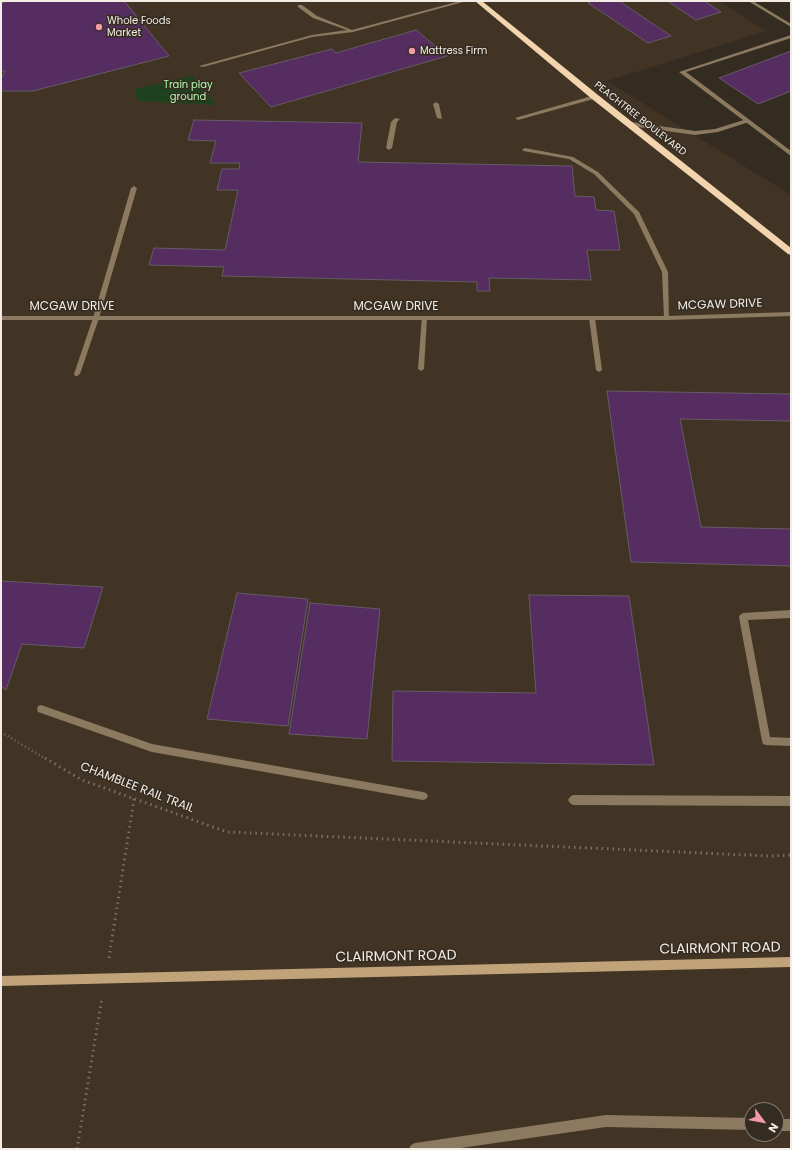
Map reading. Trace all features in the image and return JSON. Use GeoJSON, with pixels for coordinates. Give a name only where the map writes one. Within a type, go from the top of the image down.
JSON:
{"type":"FeatureCollection","features":[{"type":"Feature","properties":{"kind":"highway","name":"PEACHTREE BOULEVARD"},"geometry":{"type":"LineString","coordinates":[[478,1],[595,97],[791,252]]}},
{"type":"Feature","properties":{"kind":"main road","name":"CLAIRMONT ROAD"},"geometry":{"type":"LineString","coordinates":[[1,981],[791,962]]}},
{"type":"Feature","properties":{"kind":"street"},"geometry":{"type":"LineString","coordinates":[[201,66],[312,36],[353,31],[465,1]]}},
{"type":"Feature","properties":{"kind":"street"},"geometry":{"type":"LineString","coordinates":[[750,1],[791,26]]}},
{"type":"Feature","properties":{"kind":"street"},"geometry":{"type":"LineString","coordinates":[[300,6],[315,18],[353,31]]}},
{"type":"Feature","properties":{"kind":"street"},"geometry":{"type":"LineString","coordinates":[[791,36],[682,72],[791,154]]}},
{"type":"Feature","properties":{"kind":"street"},"geometry":{"type":"LineString","coordinates":[[518,118],[595,97]]}},
{"type":"Feature","properties":{"kind":"street"},"geometry":{"type":"LineString","coordinates":[[436,104],[440,118]]}},
{"type":"Feature","properties":{"kind":"street"},"geometry":{"type":"LineString","coordinates":[[389,148],[394,122],[397,119]]}},
{"type":"Feature","properties":{"kind":"street"},"geometry":{"type":"LineString","coordinates":[[631,124],[695,133],[716,131],[747,121]]}},
{"type":"Feature","properties":{"kind":"street"},"geometry":{"type":"LineString","coordinates":[[525,150],[571,158],[596,173],[636,213],[665,272],[667,318]]}},
{"type":"Feature","properties":{"kind":"street"},"geometry":{"type":"LineString","coordinates":[[78,374],[134,188]]}},
{"type":"Feature","properties":{"kind":"street","name":"MCGAW DRIVE"},"geometry":{"type":"LineString","coordinates":[[1,318],[667,318],[791,314]]}},
{"type":"Feature","properties":{"kind":"street"},"geometry":{"type":"LineString","coordinates":[[420,369],[424,318]]}},
{"type":"Feature","properties":{"kind":"street"},"geometry":{"type":"LineString","coordinates":[[592,318],[599,370]]}},
{"type":"Feature","properties":{"kind":"street"},"geometry":{"type":"LineString","coordinates":[[791,614],[743,617],[766,741],[791,742]]}},
{"type":"Feature","properties":{"kind":"street"},"geometry":{"type":"LineString","coordinates":[[41,709],[152,748],[423,796]]}},
{"type":"Feature","properties":{"kind":"street"},"geometry":{"type":"LineString","coordinates":[[573,800],[791,801]]}},
{"type":"Feature","properties":{"kind":"street"},"geometry":{"type":"LineString","coordinates":[[415,1149],[606,1121],[744,1124]]}},
{"type":"Feature","properties":{"kind":"path","name":"CHAMBLEE RAIL TRAIL"},"geometry":{"type":"LineString","coordinates":[[1,732],[82,780],[227,832],[762,856],[791,855]]}},
{"type":"Feature","properties":{"kind":"shaded area"},"geometry":{"type":"Polygon","coordinates":[[[1,1],[719,1],[766,31],[607,81],[791,195],[791,1149],[1,1149],[1,1]]]}},
{"type":"Feature","properties":{"kind":"green space","name":"Train play ground"},"geometry":{"type":"Polygon","coordinates":[[[192,76],[216,105],[137,101],[135,89],[192,76]]]}},
{"type":"Feature","properties":{"kind":"building"},"geometry":{"type":"Polygon","coordinates":[[[9,1],[124,1],[169,56],[33,91],[1,91],[1,79],[5,71],[1,71],[1,3],[9,1]]]}},
{"type":"Feature","properties":{"kind":"building"},"geometry":{"type":"Polygon","coordinates":[[[593,1],[619,1],[671,36],[648,43],[588,3],[593,1]]]}},
{"type":"Feature","properties":{"kind":"building"},"geometry":{"type":"Polygon","coordinates":[[[667,1],[704,1],[721,12],[696,20],[667,1]]]}},
{"type":"Feature","properties":{"kind":"building"},"geometry":{"type":"Polygon","coordinates":[[[416,30],[447,56],[271,107],[239,73],[332,49],[336,53],[416,30]]]}},
{"type":"Feature","properties":{"kind":"building"},"geometry":{"type":"Polygon","coordinates":[[[791,51],[791,91],[758,104],[719,78],[791,51]]]}},
{"type":"Feature","properties":{"kind":"building"},"geometry":{"type":"Polygon","coordinates":[[[194,120],[362,123],[358,162],[572,166],[575,196],[594,197],[596,210],[614,211],[620,250],[587,250],[591,280],[489,278],[490,291],[477,291],[477,282],[222,276],[224,267],[149,265],[154,248],[225,250],[238,190],[217,190],[222,169],[239,169],[240,163],[210,163],[216,141],[188,140],[194,120]]]}},
{"type":"Feature","properties":{"kind":"building"},"geometry":{"type":"Polygon","coordinates":[[[607,391],[791,394],[791,421],[680,419],[701,527],[791,529],[791,566],[631,562],[607,391]]]}},
{"type":"Feature","properties":{"kind":"building"},"geometry":{"type":"Polygon","coordinates":[[[1,581],[103,587],[84,648],[22,644],[6,690],[1,686],[1,581]]]}},
{"type":"Feature","properties":{"kind":"building"},"geometry":{"type":"Polygon","coordinates":[[[237,593],[308,599],[288,726],[207,719],[237,593]]]}},
{"type":"Feature","properties":{"kind":"building"},"geometry":{"type":"Polygon","coordinates":[[[529,595],[629,596],[654,765],[392,761],[393,691],[536,693],[529,595]]]}},
{"type":"Feature","properties":{"kind":"building"},"geometry":{"type":"Polygon","coordinates":[[[310,603],[380,609],[367,739],[289,734],[310,603]]]}},
{"type":"Feature","properties":{"kind":"place","name":"Whole Foods Market"},"geometry":{"type":"Point","coordinates":[99,27]}},
{"type":"Feature","properties":{"kind":"place","name":"Mattress Firm"},"geometry":{"type":"Point","coordinates":[412,51]}}]}
